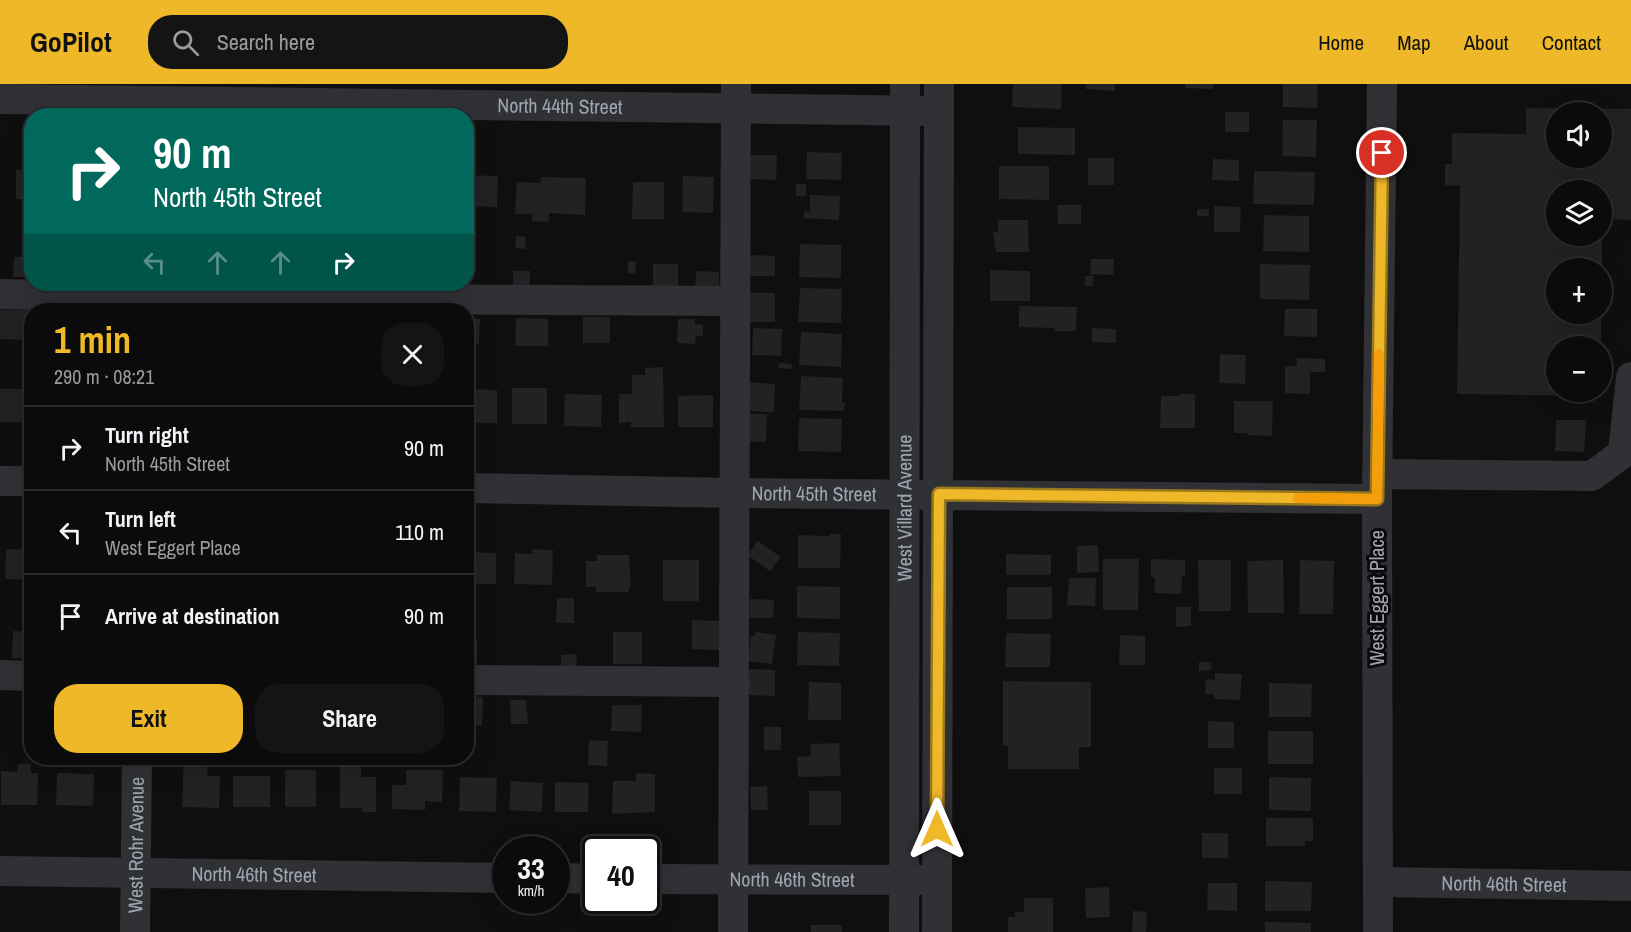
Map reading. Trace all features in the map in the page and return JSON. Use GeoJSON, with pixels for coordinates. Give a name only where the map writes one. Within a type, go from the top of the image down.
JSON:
{"type":"FeatureCollection","features":[{"type":"Feature","properties":{"kind":"street","name":"West Eggert Place"},"geometry":{"type":"LineString","coordinates":[[1378,932],[1377,487],[1382,84]]}},
{"type":"Feature","properties":{"kind":"street","name":"North 44th Street"},"geometry":{"type":"LineString","coordinates":[[0,99],[736,96],[939,98]]}},
{"type":"Feature","properties":{"kind":"street"},"geometry":{"type":"LineString","coordinates":[[733,932],[736,96]]}},
{"type":"Feature","properties":{"kind":"street","name":"West Villard Avenue"},"geometry":{"type":"LineString","coordinates":[[904,932],[905,97]]}},
{"type":"Feature","properties":{"kind":"street","name":"West Villard Avenue"},"geometry":{"type":"LineString","coordinates":[[936,932],[939,98]]}},
{"type":"Feature","properties":{"kind":"street"},"geometry":{"type":"LineString","coordinates":[[0,294],[735,301]]}},
{"type":"Feature","properties":{"kind":"street","name":"North 45th Street"},"geometry":{"type":"LineString","coordinates":[[474,488],[939,494],[1377,487],[1592,476],[1623,453],[1630,390]]}},
{"type":"Feature","properties":{"kind":"street"},"geometry":{"type":"LineString","coordinates":[[0,481],[24,481]]}},
{"type":"Feature","properties":{"kind":"street"},"geometry":{"type":"LineString","coordinates":[[0,675],[24,676]]}},
{"type":"Feature","properties":{"kind":"street"},"geometry":{"type":"LineString","coordinates":[[474,680],[735,682]]}},
{"type":"Feature","properties":{"kind":"street","name":"West Rohr Avenue"},"geometry":{"type":"LineString","coordinates":[[135,932],[137,765]]}},
{"type":"Feature","properties":{"kind":"street","name":"North 46th Street"},"geometry":{"type":"LineString","coordinates":[[0,871],[492,878]]}},
{"type":"Feature","properties":{"kind":"street","name":"North 46th Street"},"geometry":{"type":"LineString","coordinates":[[660,879],[937,880]]}},
{"type":"Feature","properties":{"kind":"street","name":"North 46th Street"},"geometry":{"type":"LineString","coordinates":[[1378,882],[1631,886]]}},
{"type":"Feature","properties":{"kind":"building"},"geometry":{"type":"Polygon","coordinates":[[[1013,84],[1062,84],[1061,109],[1012,107],[1013,84]]]}},
{"type":"Feature","properties":{"kind":"building"},"geometry":{"type":"Polygon","coordinates":[[[1086,84],[1115,84],[1115,91],[1086,89],[1086,84]]]}},
{"type":"Feature","properties":{"kind":"building"},"geometry":{"type":"Polygon","coordinates":[[[1185,84],[1213,84],[1213,89],[1185,88],[1185,84]]]}},
{"type":"Feature","properties":{"kind":"building"},"geometry":{"type":"Polygon","coordinates":[[[1283,84],[1318,84],[1317,108],[1283,107],[1283,84]]]}},
{"type":"Feature","properties":{"kind":"building"},"geometry":{"type":"Polygon","coordinates":[[[1526,108],[1546,108],[1546,168],[1612,168],[1612,109],[1631,109],[1631,220],[1612,219],[1612,180],[1546,180],[1546,246],[1602,246],[1602,258],[1546,258],[1546,324],[1601,324],[1601,336],[1546,336],[1546,395],[1457,394],[1460,186],[1445,185],[1445,164],[1452,164],[1452,133],[1526,134],[1526,108]]]}},
{"type":"Feature","properties":{"kind":"building"},"geometry":{"type":"Polygon","coordinates":[[[1225,112],[1249,112],[1249,132],[1225,132],[1225,112]]]}},
{"type":"Feature","properties":{"kind":"building"},"geometry":{"type":"Polygon","coordinates":[[[1283,120],[1317,120],[1316,157],[1282,156],[1283,120]]]}},
{"type":"Feature","properties":{"kind":"building"},"geometry":{"type":"Polygon","coordinates":[[[1018,127],[1075,128],[1075,155],[1018,154],[1018,127]]]}},
{"type":"Feature","properties":{"kind":"building"},"geometry":{"type":"Polygon","coordinates":[[[807,152],[842,153],[841,180],[806,179],[807,152]]]}},
{"type":"Feature","properties":{"kind":"building"},"geometry":{"type":"Polygon","coordinates":[[[751,155],[777,155],[776,180],[751,179],[751,155]]]}},
{"type":"Feature","properties":{"kind":"building"},"geometry":{"type":"Polygon","coordinates":[[[1088,158],[1114,158],[1114,185],[1088,185],[1088,158]]]}},
{"type":"Feature","properties":{"kind":"building"},"geometry":{"type":"Polygon","coordinates":[[[1213,159],[1239,160],[1239,181],[1212,180],[1213,159]]]}},
{"type":"Feature","properties":{"kind":"building"},"geometry":{"type":"Polygon","coordinates":[[[999,166],[1049,166],[1049,200],[999,199],[999,166]]]}},
{"type":"Feature","properties":{"kind":"building"},"geometry":{"type":"Polygon","coordinates":[[[16,170],[24,170],[24,199],[16,199],[16,170]]]}},
{"type":"Feature","properties":{"kind":"building"},"geometry":{"type":"Polygon","coordinates":[[[1254,171],[1315,172],[1314,205],[1253,204],[1254,171]]]}},
{"type":"Feature","properties":{"kind":"building"},"geometry":{"type":"Polygon","coordinates":[[[474,175],[498,176],[497,207],[474,206],[474,175]]]}},
{"type":"Feature","properties":{"kind":"building"},"geometry":{"type":"Polygon","coordinates":[[[683,176],[714,177],[713,213],[682,212],[683,176]]]}},
{"type":"Feature","properties":{"kind":"building"},"geometry":{"type":"Polygon","coordinates":[[[541,177],[586,178],[585,215],[549,213],[549,222],[532,221],[532,214],[515,214],[517,182],[541,183],[541,177]]]}},
{"type":"Feature","properties":{"kind":"building"},"geometry":{"type":"Polygon","coordinates":[[[633,182],[664,182],[664,219],[632,219],[633,182]]]}},
{"type":"Feature","properties":{"kind":"building"},"geometry":{"type":"Polygon","coordinates":[[[796,184],[806,184],[806,196],[796,196],[796,184]]]}},
{"type":"Feature","properties":{"kind":"building"},"geometry":{"type":"Polygon","coordinates":[[[810,195],[840,196],[839,220],[804,218],[804,211],[810,212],[810,195]]]}},
{"type":"Feature","properties":{"kind":"building"},"geometry":{"type":"Polygon","coordinates":[[[1057,205],[1081,205],[1081,224],[1058,224],[1057,205]]]}},
{"type":"Feature","properties":{"kind":"building"},"geometry":{"type":"Polygon","coordinates":[[[1214,206],[1241,207],[1240,232],[1214,232],[1214,206]]]}},
{"type":"Feature","properties":{"kind":"building"},"geometry":{"type":"Polygon","coordinates":[[[1197,209],[1209,209],[1209,216],[1197,216],[1197,209]]]}},
{"type":"Feature","properties":{"kind":"building"},"geometry":{"type":"Polygon","coordinates":[[[1264,215],[1309,216],[1309,252],[1263,251],[1264,215]]]}},
{"type":"Feature","properties":{"kind":"building"},"geometry":{"type":"Polygon","coordinates":[[[998,220],[1028,220],[1029,252],[996,252],[993,232],[998,232],[998,220]]]}},
{"type":"Feature","properties":{"kind":"building"},"geometry":{"type":"Polygon","coordinates":[[[516,236],[526,237],[525,249],[515,248],[516,236]]]}},
{"type":"Feature","properties":{"kind":"building"},"geometry":{"type":"Polygon","coordinates":[[[800,244],[841,245],[841,278],[799,277],[800,244]]]}},
{"type":"Feature","properties":{"kind":"building"},"geometry":{"type":"Polygon","coordinates":[[[750,255],[775,256],[775,276],[749,276],[750,255]]]}},
{"type":"Feature","properties":{"kind":"building"},"geometry":{"type":"Polygon","coordinates":[[[14,257],[24,257],[24,277],[13,277],[14,257]]]}},
{"type":"Feature","properties":{"kind":"building"},"geometry":{"type":"Polygon","coordinates":[[[1091,259],[1114,259],[1113,275],[1090,274],[1091,259]]]}},
{"type":"Feature","properties":{"kind":"building"},"geometry":{"type":"Polygon","coordinates":[[[628,261],[636,262],[635,274],[628,273],[628,261]]]}},
{"type":"Feature","properties":{"kind":"building"},"geometry":{"type":"Polygon","coordinates":[[[653,264],[678,264],[678,287],[653,287],[653,264]]]}},
{"type":"Feature","properties":{"kind":"building"},"geometry":{"type":"Polygon","coordinates":[[[1260,264],[1310,265],[1309,300],[1260,299],[1260,264]]]}},
{"type":"Feature","properties":{"kind":"building"},"geometry":{"type":"Polygon","coordinates":[[[990,270],[1030,271],[1030,301],[990,301],[990,270]]]}},
{"type":"Feature","properties":{"kind":"building"},"geometry":{"type":"Polygon","coordinates":[[[513,271],[530,271],[530,285],[513,285],[513,271]]]}},
{"type":"Feature","properties":{"kind":"building"},"geometry":{"type":"Polygon","coordinates":[[[696,271],[719,272],[719,291],[695,290],[696,271]]]}},
{"type":"Feature","properties":{"kind":"building"},"geometry":{"type":"Polygon","coordinates":[[[1085,276],[1093,276],[1093,286],[1085,286],[1085,276]]]}},
{"type":"Feature","properties":{"kind":"building"},"geometry":{"type":"Polygon","coordinates":[[[800,288],[842,289],[841,323],[798,322],[800,288]]]}},
{"type":"Feature","properties":{"kind":"building"},"geometry":{"type":"Polygon","coordinates":[[[749,293],[775,293],[775,322],[748,322],[749,293]]]}},
{"type":"Feature","properties":{"kind":"building"},"geometry":{"type":"Polygon","coordinates":[[[1019,306],[1077,307],[1076,331],[1019,327],[1019,306]]]}},
{"type":"Feature","properties":{"kind":"building"},"geometry":{"type":"Polygon","coordinates":[[[1285,309],[1317,309],[1317,337],[1284,336],[1285,309]]]}},
{"type":"Feature","properties":{"kind":"building"},"geometry":{"type":"Polygon","coordinates":[[[0,310],[24,310],[24,340],[0,339],[0,310]]]}},
{"type":"Feature","properties":{"kind":"building"},"geometry":{"type":"Polygon","coordinates":[[[583,317],[610,317],[610,343],[583,343],[583,317]]]}},
{"type":"Feature","properties":{"kind":"building"},"geometry":{"type":"Polygon","coordinates":[[[516,318],[548,319],[548,346],[515,346],[516,318]]]}},
{"type":"Feature","properties":{"kind":"building"},"geometry":{"type":"Polygon","coordinates":[[[474,319],[480,319],[479,344],[474,344],[474,319]]]}},
{"type":"Feature","properties":{"kind":"building"},"geometry":{"type":"Polygon","coordinates":[[[678,319],[695,319],[695,324],[703,325],[703,336],[696,336],[695,344],[677,343],[678,319]]]}},
{"type":"Feature","properties":{"kind":"building"},"geometry":{"type":"Polygon","coordinates":[[[753,328],[782,329],[781,356],[752,355],[753,328]]]}},
{"type":"Feature","properties":{"kind":"building"},"geometry":{"type":"Polygon","coordinates":[[[1092,328],[1116,329],[1116,343],[1092,342],[1092,328]]]}},
{"type":"Feature","properties":{"kind":"building"},"geometry":{"type":"Polygon","coordinates":[[[801,332],[842,334],[841,367],[799,365],[801,332]]]}},
{"type":"Feature","properties":{"kind":"building"},"geometry":{"type":"Polygon","coordinates":[[[1220,354],[1246,355],[1245,384],[1219,383],[1220,354]]]}},
{"type":"Feature","properties":{"kind":"building"},"geometry":{"type":"Polygon","coordinates":[[[1297,358],[1325,359],[1325,372],[1310,372],[1310,394],[1285,393],[1285,366],[1297,366],[1297,358]]]}},
{"type":"Feature","properties":{"kind":"building"},"geometry":{"type":"Polygon","coordinates":[[[779,363],[792,364],[791,369],[778,368],[779,363]]]}},
{"type":"Feature","properties":{"kind":"building"},"geometry":{"type":"Polygon","coordinates":[[[663,367],[664,427],[631,427],[631,422],[619,423],[619,394],[632,394],[632,375],[645,375],[645,368],[663,367]]]}},
{"type":"Feature","properties":{"kind":"building"},"geometry":{"type":"Polygon","coordinates":[[[801,376],[843,378],[844,411],[799,410],[801,376]]]}},
{"type":"Feature","properties":{"kind":"building"},"geometry":{"type":"Polygon","coordinates":[[[748,382],[775,384],[774,412],[747,411],[748,382]]]}},
{"type":"Feature","properties":{"kind":"building"},"geometry":{"type":"Polygon","coordinates":[[[512,388],[547,388],[547,424],[512,424],[512,388]]]}},
{"type":"Feature","properties":{"kind":"building"},"geometry":{"type":"Polygon","coordinates":[[[0,389],[24,389],[24,422],[0,422],[0,389]]]}},
{"type":"Feature","properties":{"kind":"building"},"geometry":{"type":"Polygon","coordinates":[[[474,389],[497,390],[497,423],[474,423],[474,389]]]}},
{"type":"Feature","properties":{"kind":"building"},"geometry":{"type":"Polygon","coordinates":[[[565,394],[602,395],[601,427],[564,426],[565,394]]]}},
{"type":"Feature","properties":{"kind":"building"},"geometry":{"type":"Polygon","coordinates":[[[1179,394],[1195,394],[1195,428],[1160,428],[1161,396],[1179,396],[1179,394]]]}},
{"type":"Feature","properties":{"kind":"building"},"geometry":{"type":"Polygon","coordinates":[[[713,395],[713,427],[678,427],[678,396],[713,395]]]}},
{"type":"Feature","properties":{"kind":"building"},"geometry":{"type":"Polygon","coordinates":[[[1234,401],[1273,401],[1272,436],[1234,433],[1234,401]]]}},
{"type":"Feature","properties":{"kind":"building"},"geometry":{"type":"Polygon","coordinates":[[[746,414],[767,414],[766,442],[745,441],[746,414]]]}},
{"type":"Feature","properties":{"kind":"building"},"geometry":{"type":"Polygon","coordinates":[[[799,418],[842,419],[841,452],[798,451],[799,418]]]}},
{"type":"Feature","properties":{"kind":"building"},"geometry":{"type":"Polygon","coordinates":[[[1556,420],[1586,420],[1584,452],[1555,451],[1556,420]]]}},
{"type":"Feature","properties":{"kind":"building"},"geometry":{"type":"Polygon","coordinates":[[[830,534],[841,534],[840,568],[798,568],[798,535],[830,536],[830,534]]]}},
{"type":"Feature","properties":{"kind":"building"},"geometry":{"type":"Polygon","coordinates":[[[758,541],[781,557],[770,571],[747,555],[758,541]]]}},
{"type":"Feature","properties":{"kind":"building"},"geometry":{"type":"Polygon","coordinates":[[[1098,545],[1099,572],[1077,573],[1077,546],[1098,545]]]}},
{"type":"Feature","properties":{"kind":"building"},"geometry":{"type":"Polygon","coordinates":[[[6,549],[24,550],[24,580],[5,579],[6,549]]]}},
{"type":"Feature","properties":{"kind":"building"},"geometry":{"type":"Polygon","coordinates":[[[533,549],[553,550],[552,585],[514,584],[515,553],[532,554],[533,549]]]}},
{"type":"Feature","properties":{"kind":"building"},"geometry":{"type":"Polygon","coordinates":[[[474,552],[496,553],[496,584],[474,584],[474,552]]]}},
{"type":"Feature","properties":{"kind":"building"},"geometry":{"type":"Polygon","coordinates":[[[1006,554],[1051,555],[1051,575],[1006,575],[1006,554]]]}},
{"type":"Feature","properties":{"kind":"building"},"geometry":{"type":"Polygon","coordinates":[[[597,555],[629,555],[631,587],[629,587],[629,592],[596,592],[596,587],[586,587],[586,561],[597,561],[597,555]]]}},
{"type":"Feature","properties":{"kind":"building"},"geometry":{"type":"Polygon","coordinates":[[[1103,559],[1139,559],[1138,610],[1103,610],[1103,559]]]}},
{"type":"Feature","properties":{"kind":"building"},"geometry":{"type":"Polygon","coordinates":[[[1151,559],[1185,560],[1185,576],[1182,576],[1181,594],[1154,593],[1155,578],[1151,577],[1151,559]]]}},
{"type":"Feature","properties":{"kind":"building"},"geometry":{"type":"Polygon","coordinates":[[[663,560],[699,560],[699,601],[663,601],[663,560]]]}},
{"type":"Feature","properties":{"kind":"building"},"geometry":{"type":"Polygon","coordinates":[[[1198,560],[1231,560],[1231,611],[1199,611],[1198,560]]]}},
{"type":"Feature","properties":{"kind":"building"},"geometry":{"type":"Polygon","coordinates":[[[1283,560],[1284,613],[1248,613],[1247,561],[1283,560]]]}},
{"type":"Feature","properties":{"kind":"building"},"geometry":{"type":"Polygon","coordinates":[[[1300,560],[1334,561],[1333,614],[1299,614],[1300,560]]]}},
{"type":"Feature","properties":{"kind":"building"},"geometry":{"type":"Polygon","coordinates":[[[1069,578],[1096,578],[1095,606],[1067,605],[1069,578]]]}},
{"type":"Feature","properties":{"kind":"building"},"geometry":{"type":"Polygon","coordinates":[[[797,586],[840,587],[840,619],[797,618],[797,586]]]}},
{"type":"Feature","properties":{"kind":"building"},"geometry":{"type":"Polygon","coordinates":[[[1007,587],[1052,587],[1052,619],[1007,619],[1007,587]]]}},
{"type":"Feature","properties":{"kind":"building"},"geometry":{"type":"Polygon","coordinates":[[[557,598],[574,598],[574,623],[556,623],[557,598]]]}},
{"type":"Feature","properties":{"kind":"building"},"geometry":{"type":"Polygon","coordinates":[[[750,599],[774,600],[773,618],[749,618],[750,599]]]}},
{"type":"Feature","properties":{"kind":"building"},"geometry":{"type":"Polygon","coordinates":[[[1176,607],[1191,607],[1191,626],[1176,627],[1176,607]]]}},
{"type":"Feature","properties":{"kind":"building"},"geometry":{"type":"Polygon","coordinates":[[[692,620],[720,621],[720,650],[692,649],[692,620]]]}},
{"type":"Feature","properties":{"kind":"building"},"geometry":{"type":"Polygon","coordinates":[[[13,631],[24,632],[24,658],[12,658],[13,631]]]}},
{"type":"Feature","properties":{"kind":"building"},"geometry":{"type":"Polygon","coordinates":[[[613,632],[642,632],[642,664],[613,664],[613,632]]]}},
{"type":"Feature","properties":{"kind":"building"},"geometry":{"type":"Polygon","coordinates":[[[756,632],[776,635],[772,664],[748,661],[751,636],[755,636],[756,632]]]}},
{"type":"Feature","properties":{"kind":"building"},"geometry":{"type":"Polygon","coordinates":[[[798,632],[840,633],[839,666],[797,665],[798,632]]]}},
{"type":"Feature","properties":{"kind":"building"},"geometry":{"type":"Polygon","coordinates":[[[1006,633],[1051,634],[1050,667],[1005,667],[1006,633]]]}},
{"type":"Feature","properties":{"kind":"building"},"geometry":{"type":"Polygon","coordinates":[[[1120,635],[1145,636],[1145,665],[1119,665],[1120,635]]]}},
{"type":"Feature","properties":{"kind":"building"},"geometry":{"type":"Polygon","coordinates":[[[474,639],[477,639],[477,663],[474,663],[474,639]]]}},
{"type":"Feature","properties":{"kind":"building"},"geometry":{"type":"Polygon","coordinates":[[[576,654],[577,666],[561,666],[561,655],[576,654]]]}},
{"type":"Feature","properties":{"kind":"building"},"geometry":{"type":"Polygon","coordinates":[[[1199,662],[1211,662],[1211,670],[1199,671],[1199,662]]]}},
{"type":"Feature","properties":{"kind":"building"},"geometry":{"type":"Polygon","coordinates":[[[749,669],[775,670],[775,696],[748,695],[749,669]]]}},
{"type":"Feature","properties":{"kind":"building"},"geometry":{"type":"Polygon","coordinates":[[[1215,673],[1242,674],[1240,700],[1214,699],[1214,694],[1205,694],[1206,679],[1215,680],[1215,673]]]}},
{"type":"Feature","properties":{"kind":"building"},"geometry":{"type":"Polygon","coordinates":[[[1003,681],[1091,682],[1091,747],[1079,747],[1079,769],[1008,769],[1008,746],[1003,745],[1003,681]]]}},
{"type":"Feature","properties":{"kind":"building"},"geometry":{"type":"Polygon","coordinates":[[[809,682],[841,683],[841,720],[808,720],[809,682]]]}},
{"type":"Feature","properties":{"kind":"building"},"geometry":{"type":"Polygon","coordinates":[[[1269,683],[1312,684],[1311,717],[1269,717],[1269,683]]]}},
{"type":"Feature","properties":{"kind":"building"},"geometry":{"type":"Polygon","coordinates":[[[474,696],[483,697],[482,726],[474,726],[474,696]]]}},
{"type":"Feature","properties":{"kind":"building"},"geometry":{"type":"Polygon","coordinates":[[[510,700],[526,700],[528,724],[511,724],[510,700]]]}},
{"type":"Feature","properties":{"kind":"building"},"geometry":{"type":"Polygon","coordinates":[[[612,705],[642,705],[641,732],[611,731],[612,705]]]}},
{"type":"Feature","properties":{"kind":"building"},"geometry":{"type":"Polygon","coordinates":[[[1208,721],[1234,722],[1234,748],[1208,748],[1208,721]]]}},
{"type":"Feature","properties":{"kind":"building"},"geometry":{"type":"Polygon","coordinates":[[[764,727],[781,727],[781,750],[764,750],[764,727]]]}},
{"type":"Feature","properties":{"kind":"building"},"geometry":{"type":"Polygon","coordinates":[[[1268,731],[1313,731],[1313,764],[1268,764],[1268,731]]]}},
{"type":"Feature","properties":{"kind":"building"},"geometry":{"type":"Polygon","coordinates":[[[589,740],[608,741],[607,766],[588,765],[589,740]]]}},
{"type":"Feature","properties":{"kind":"building"},"geometry":{"type":"Polygon","coordinates":[[[839,743],[841,776],[798,777],[797,757],[811,756],[810,744],[839,743]]]}},
{"type":"Feature","properties":{"kind":"building"},"geometry":{"type":"Polygon","coordinates":[[[18,764],[24,764],[31,765],[31,773],[38,773],[37,805],[1,805],[1,771],[17,772],[18,764]]]}},
{"type":"Feature","properties":{"kind":"building"},"geometry":{"type":"Polygon","coordinates":[[[184,765],[208,765],[207,776],[220,776],[219,808],[182,807],[184,765]]]}},
{"type":"Feature","properties":{"kind":"building"},"geometry":{"type":"Polygon","coordinates":[[[340,765],[361,765],[361,777],[376,777],[376,812],[362,812],[362,808],[340,808],[340,765]]]}},
{"type":"Feature","properties":{"kind":"building"},"geometry":{"type":"Polygon","coordinates":[[[1214,768],[1242,768],[1242,794],[1214,794],[1214,768]]]}},
{"type":"Feature","properties":{"kind":"building"},"geometry":{"type":"Polygon","coordinates":[[[285,770],[316,770],[316,807],[285,807],[285,770]]]}},
{"type":"Feature","properties":{"kind":"building"},"geometry":{"type":"Polygon","coordinates":[[[406,770],[443,770],[442,802],[425,801],[425,810],[392,809],[392,785],[406,785],[406,770]]]}},
{"type":"Feature","properties":{"kind":"building"},"geometry":{"type":"Polygon","coordinates":[[[57,773],[94,774],[93,806],[56,805],[57,773]]]}},
{"type":"Feature","properties":{"kind":"building"},"geometry":{"type":"Polygon","coordinates":[[[636,773],[655,774],[655,812],[612,814],[613,781],[636,781],[636,773]]]}},
{"type":"Feature","properties":{"kind":"building"},"geometry":{"type":"Polygon","coordinates":[[[233,776],[270,776],[270,807],[233,807],[233,776]]]}},
{"type":"Feature","properties":{"kind":"building"},"geometry":{"type":"Polygon","coordinates":[[[460,777],[497,778],[496,812],[459,811],[460,777]]]}},
{"type":"Feature","properties":{"kind":"building"},"geometry":{"type":"Polygon","coordinates":[[[1269,777],[1311,778],[1311,811],[1269,810],[1269,777]]]}},
{"type":"Feature","properties":{"kind":"building"},"geometry":{"type":"Polygon","coordinates":[[[511,781],[543,783],[542,812],[509,810],[511,781]]]}},
{"type":"Feature","properties":{"kind":"building"},"geometry":{"type":"Polygon","coordinates":[[[555,782],[589,783],[588,812],[555,812],[555,782]]]}},
{"type":"Feature","properties":{"kind":"building"},"geometry":{"type":"Polygon","coordinates":[[[767,786],[768,810],[751,810],[750,787],[767,786]]]}},
{"type":"Feature","properties":{"kind":"building"},"geometry":{"type":"Polygon","coordinates":[[[809,791],[841,791],[841,825],[809,825],[809,791]]]}},
{"type":"Feature","properties":{"kind":"building"},"geometry":{"type":"Polygon","coordinates":[[[1266,818],[1313,818],[1313,841],[1305,841],[1305,846],[1266,846],[1266,818]]]}},
{"type":"Feature","properties":{"kind":"building"},"geometry":{"type":"Polygon","coordinates":[[[1202,833],[1228,833],[1228,858],[1202,858],[1202,833]]]}},
{"type":"Feature","properties":{"kind":"building"},"geometry":{"type":"Polygon","coordinates":[[[1265,881],[1312,882],[1311,911],[1265,911],[1265,881]]]}},
{"type":"Feature","properties":{"kind":"building"},"geometry":{"type":"Polygon","coordinates":[[[1208,883],[1237,883],[1237,911],[1207,910],[1208,883]]]}},
{"type":"Feature","properties":{"kind":"building"},"geometry":{"type":"Polygon","coordinates":[[[1109,887],[1110,917],[1086,918],[1085,888],[1109,887]]]}},
{"type":"Feature","properties":{"kind":"building"},"geometry":{"type":"Polygon","coordinates":[[[1024,898],[1053,898],[1053,932],[1008,932],[1008,917],[1015,917],[1015,912],[1024,912],[1024,898]]]}},
{"type":"Feature","properties":{"kind":"building"},"geometry":{"type":"Polygon","coordinates":[[[1133,911],[1147,912],[1146,932],[1132,932],[1133,911]]]}},
{"type":"Feature","properties":{"kind":"building"},"geometry":{"type":"Polygon","coordinates":[[[1265,922],[1311,923],[1311,932],[1265,932],[1265,922]]]}},
{"type":"Feature","properties":{"kind":"building"},"geometry":{"type":"Polygon","coordinates":[[[811,925],[842,925],[842,932],[811,932],[811,925]]]}},
{"type":"Feature","properties":{"kind":"slow traffic"},"geometry":{"type":"LineString","coordinates":[[1298,498],[1377,499],[1379,354]]}},
{"type":"Feature","properties":{"kind":"route"},"geometry":{"type":"LineString","coordinates":[[937,829],[939,494],[1377,499],[1382,153]]}}]}
